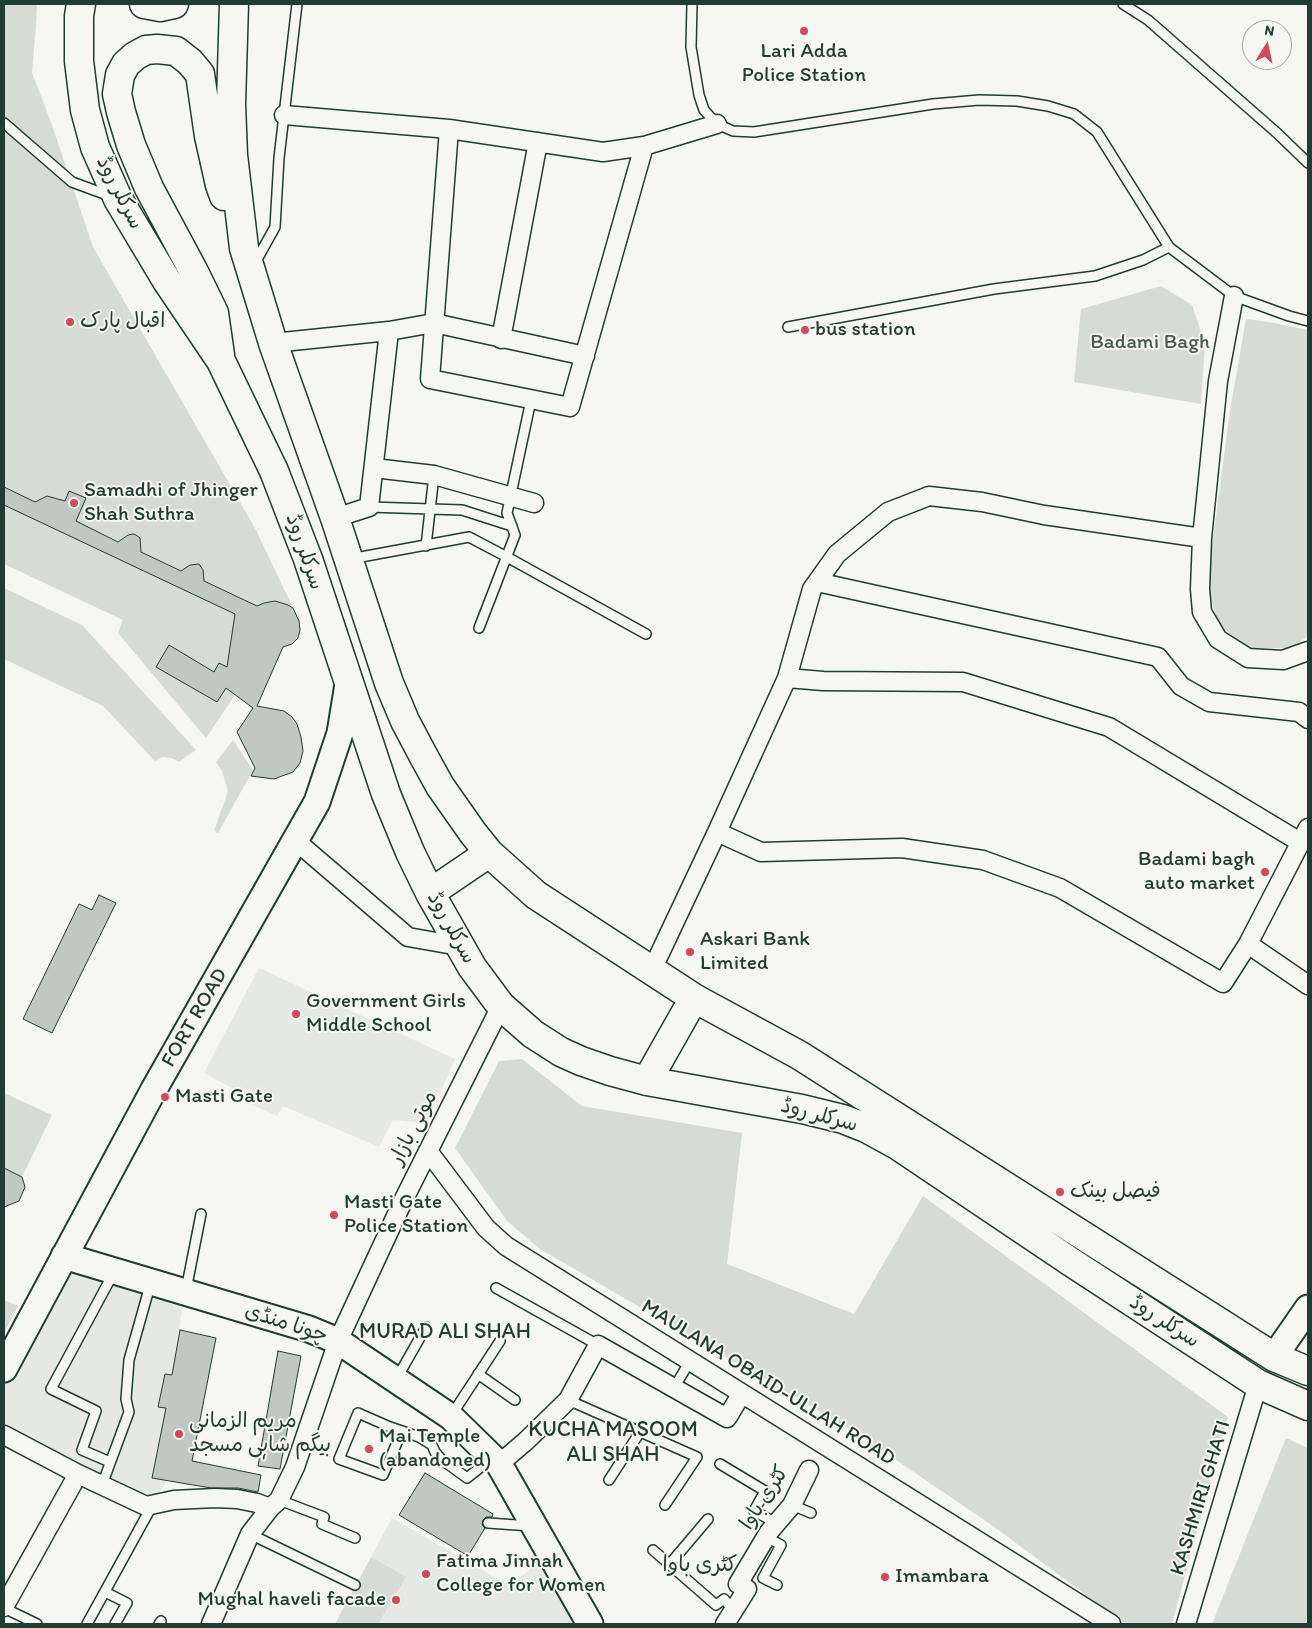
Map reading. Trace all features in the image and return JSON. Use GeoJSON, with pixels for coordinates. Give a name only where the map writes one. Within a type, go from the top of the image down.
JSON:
{"type":"FeatureCollection","features":[{"type":"Feature","properties":{"kind":"main road","name":"سرکلر روڈ"},"geometry":{"type":"LineString","coordinates":[[81,4],[79,61],[85,110],[95,147],[118,199],[167,280],[221,361],[274,471],[308,560],[386,794],[410,852],[459,946],[501,1006],[533,1034],[561,1052],[580,1061],[647,1081],[843,1118],[866,1128],[897,1146],[1258,1384],[1308,1406]]}},
{"type":"Feature","properties":{"kind":"main road"},"geometry":{"type":"LineString","coordinates":[[144,4],[160,7],[174,4]]}},
{"type":"Feature","properties":{"kind":"main road","name":"سرکلر روڈ"},"geometry":{"type":"LineString","coordinates":[[234,4],[231,104],[233,146],[248,259],[273,343],[335,518],[389,683],[405,721],[440,786],[473,833],[490,853],[536,895],[694,998],[799,1055],[1274,1356],[1308,1371]]}},
{"type":"Feature","properties":{"kind":"main road"},"geometry":{"type":"LineString","coordinates":[[221,361],[214,313],[193,270],[148,188],[131,145],[121,112],[117,94],[120,75],[126,64],[146,50],[157,49],[176,52],[190,62],[200,74],[209,136],[220,185],[248,259]]}},
{"type":"Feature","properties":{"kind":"main road"},"geometry":{"type":"LineString","coordinates":[[430,893],[490,853]]}},
{"type":"Feature","properties":{"kind":"main road"},"geometry":{"type":"LineString","coordinates":[[647,1081],[694,998]]}},
{"type":"Feature","properties":{"kind":"street"},"geometry":{"type":"LineString","coordinates":[[284,115],[449,130],[603,152],[644,146],[717,124]]}},
{"type":"Feature","properties":{"kind":"street"},"geometry":{"type":"LineString","coordinates":[[449,130],[430,379],[570,408],[644,146]]}},
{"type":"Feature","properties":{"kind":"street"},"geometry":{"type":"LineString","coordinates":[[501,339],[538,142]]}},
{"type":"Feature","properties":{"kind":"street"},"geometry":{"type":"LineString","coordinates":[[1234,296],[1218,381],[1202,538],[1200,589],[1202,612],[1218,639],[1248,658],[1283,660],[1308,651]]}},
{"type":"Feature","properties":{"kind":"street"},"geometry":{"type":"LineString","coordinates":[[273,343],[389,331],[434,323],[585,356]]}},
{"type":"Feature","properties":{"kind":"street"},"geometry":{"type":"LineString","coordinates":[[335,518],[369,508],[389,331]]}},
{"type":"Feature","properties":{"kind":"street"},"geometry":{"type":"LineString","coordinates":[[374,468],[434,476],[534,503]]}},
{"type":"Feature","properties":{"kind":"street"},"geometry":{"type":"LineString","coordinates":[[652,970],[787,678],[812,589],[837,554],[888,512],[929,496],[982,502],[1044,515],[1202,538]]}},
{"type":"Feature","properties":{"kind":"street"},"geometry":{"type":"LineString","coordinates":[[817,582],[1158,657],[1181,686],[1209,702],[1299,712],[1308,719]]}},
{"type":"Feature","properties":{"kind":"street"},"geometry":{"type":"LineString","coordinates":[[717,832],[761,852],[902,848],[983,860],[1060,888],[1223,983],[1248,944],[1304,835],[1109,728],[963,682],[822,681],[787,678]]}},
{"type":"Feature","properties":{"kind":"street","name":"FORT ROAD"},"geometry":{"type":"LineString","coordinates":[[4,1369],[153,1091],[296,841],[316,802],[340,733],[348,684]]}},
{"type":"Feature","properties":{"kind":"street"},"geometry":{"type":"LineString","coordinates":[[296,841],[408,937],[459,946]]}},
{"type":"Feature","properties":{"kind":"street"},"geometry":{"type":"LineString","coordinates":[[1248,944],[1308,985]]}},
{"type":"Feature","properties":{"kind":"street","name":"موتی بازار"},"geometry":{"type":"LineString","coordinates":[[212,1624],[250,1534],[274,1504],[295,1467],[338,1341],[428,1150],[501,1006]]}},
{"type":"Feature","properties":{"kind":"street","name":"MAULANA OBAID-ULLAH ROAD"},"geometry":{"type":"LineString","coordinates":[[428,1150],[486,1228],[506,1246],[1111,1624]]}},
{"type":"Feature","properties":{"kind":"street","name":"چونا منڈی"},"geometry":{"type":"LineString","coordinates":[[64,1256],[309,1329],[338,1341],[451,1417],[496,1461],[590,1624]]}},
{"type":"Feature","properties":{"kind":"street"},"geometry":{"type":"LineString","coordinates":[[1274,1356],[1308,1308]]}},
{"type":"Feature","properties":{"kind":"street"},"geometry":{"type":"LineString","coordinates":[[496,1461],[526,1442],[568,1400],[598,1345],[727,1418],[739,1398]]}},
{"type":"Feature","properties":{"kind":"street","name":"KASHMIRI GHATI"},"geometry":{"type":"LineString","coordinates":[[1186,1624],[1258,1384]]}},
{"type":"Feature","properties":{"kind":"street"},"geometry":{"type":"LineString","coordinates":[[4,1435],[78,1474],[146,1506],[174,1500],[215,1498],[274,1504]]}},
{"type":"Feature","properties":{"kind":"street","name":"کٹری باوا"},"geometry":{"type":"LineString","coordinates":[[729,1618],[747,1589],[738,1584],[776,1522],[792,1505],[809,1470]]}},
{"type":"Feature","properties":{"kind":"street"},"geometry":{"type":"LineString","coordinates":[[4,1608],[78,1474]]}},
{"type":"Feature","properties":{"kind":"lane"},"geometry":{"type":"LineString","coordinates":[[248,259],[275,228],[284,115],[297,4]]}},
{"type":"Feature","properties":{"kind":"lane"},"geometry":{"type":"LineString","coordinates":[[692,4],[690,47],[699,95],[704,110],[717,124],[733,131],[754,132],[932,104],[978,100],[1017,101],[1048,106],[1074,114],[1097,132],[1169,247],[1234,296],[1308,321]]}},
{"type":"Feature","properties":{"kind":"lane"},"geometry":{"type":"LineString","coordinates":[[1123,4],[1148,20],[1277,133],[1308,163]]}},
{"type":"Feature","properties":{"kind":"lane"},"geometry":{"type":"LineString","coordinates":[[4,123],[72,182],[118,199]]}},
{"type":"Feature","properties":{"kind":"lane"},"geometry":{"type":"LineString","coordinates":[[788,327],[994,289],[1095,276],[1143,260],[1169,247]]}},
{"type":"Feature","properties":{"kind":"lane"},"geometry":{"type":"LineString","coordinates":[[479,628],[515,535],[507,513],[512,497],[531,400]]}},
{"type":"Feature","properties":{"kind":"lane"},"geometry":{"type":"LineString","coordinates":[[426,546],[434,476]]}},
{"type":"Feature","properties":{"kind":"lane"},"geometry":{"type":"LineString","coordinates":[[369,508],[462,510],[512,526]]}},
{"type":"Feature","properties":{"kind":"lane"},"geometry":{"type":"LineString","coordinates":[[348,560],[469,537],[646,634]]}},
{"type":"Feature","properties":{"kind":"lane"},"geometry":{"type":"LineString","coordinates":[[185,1292],[201,1214]]}},
{"type":"Feature","properties":{"kind":"lane"},"geometry":{"type":"LineString","coordinates":[[110,1462],[82,1450],[96,1411],[51,1389],[114,1271]]}},
{"type":"Feature","properties":{"kind":"lane"},"geometry":{"type":"LineString","coordinates":[[102,1485],[129,1412],[126,1399],[129,1360],[151,1282]]}},
{"type":"Feature","properties":{"kind":"lane"},"geometry":{"type":"LineString","coordinates":[[496,1288],[598,1345]]}},
{"type":"Feature","properties":{"kind":"lane"},"geometry":{"type":"LineString","coordinates":[[396,1381],[426,1327]]}},
{"type":"Feature","properties":{"kind":"lane"},"geometry":{"type":"LineString","coordinates":[[451,1417],[500,1341]]}},
{"type":"Feature","properties":{"kind":"lane"},"geometry":{"type":"LineString","coordinates":[[674,1388],[688,1366]]}},
{"type":"Feature","properties":{"kind":"lane"},"geometry":{"type":"LineString","coordinates":[[478,1374],[515,1400]]}},
{"type":"Feature","properties":{"kind":"lane"},"geometry":{"type":"LineString","coordinates":[[568,1400],[697,1457],[665,1505]]}},
{"type":"Feature","properties":{"kind":"lane"},"geometry":{"type":"LineString","coordinates":[[402,1431],[384,1475],[339,1459],[358,1413],[419,1437],[432,1445],[441,1459],[467,1478],[496,1461]]}},
{"type":"Feature","properties":{"kind":"lane"},"geometry":{"type":"LineString","coordinates":[[609,1480],[640,1432]]}},
{"type":"Feature","properties":{"kind":"lane"},"geometry":{"type":"LineString","coordinates":[[720,1464],[765,1491],[754,1511],[776,1522]]}},
{"type":"Feature","properties":{"kind":"lane"},"geometry":{"type":"LineString","coordinates":[[87,1624],[153,1504]]}},
{"type":"Feature","properties":{"kind":"lane"},"geometry":{"type":"LineString","coordinates":[[274,1504],[324,1517],[322,1524],[355,1538]]}},
{"type":"Feature","properties":{"kind":"lane"},"geometry":{"type":"LineString","coordinates":[[792,1505],[811,1514]]}},
{"type":"Feature","properties":{"kind":"lane"},"geometry":{"type":"LineString","coordinates":[[669,1565],[708,1519]]}},
{"type":"Feature","properties":{"kind":"lane"},"geometry":{"type":"LineString","coordinates":[[488,1523],[534,1526]]}},
{"type":"Feature","properties":{"kind":"lane"},"geometry":{"type":"LineString","coordinates":[[250,1534],[354,1586]]}},
{"type":"Feature","properties":{"kind":"lane"},"geometry":{"type":"LineString","coordinates":[[766,1538],[781,1545],[763,1578],[777,1585]]}},
{"type":"Feature","properties":{"kind":"lane"},"geometry":{"type":"LineString","coordinates":[[653,1550],[716,1606],[724,1599],[729,1618]]}},
{"type":"Feature","properties":{"kind":"lane"},"geometry":{"type":"LineString","coordinates":[[105,1592],[126,1603],[115,1624]]}},
{"type":"Feature","properties":{"kind":"lane"},"geometry":{"type":"LineString","coordinates":[[4,1608],[37,1624]]}},
{"type":"Feature","properties":{"kind":"shaded area","name":"Government Girls Middle School"},"geometry":{"type":"Polygon","coordinates":[[[259,968],[455,1059],[427,1123],[393,1120],[379,1147],[283,1106],[277,1116],[230,1095],[232,1088],[204,1073],[259,968]]]}},
{"type":"Feature","properties":{"kind":"shaded area"},"geometry":{"type":"Polygon","coordinates":[[[64,1256],[185,1292],[172,1375],[164,1374],[159,1406],[166,1408],[152,1477],[167,1480],[149,1512],[4,1435],[4,1369],[64,1256]]]}},
{"type":"Feature","properties":{"kind":"shaded area","name":"Fatima Jinnah College for Women"},"geometry":{"type":"Polygon","coordinates":[[[392,1518],[510,1586],[549,1553],[590,1624],[335,1624],[392,1518]]]}},
{"type":"Feature","properties":{"kind":"green space","name":"اقبال پارک"},"geometry":{"type":"Polygon","coordinates":[[[4,4],[37,4],[32,73],[51,122],[93,247],[256,530],[293,608],[275,601],[258,606],[200,579],[203,570],[199,564],[190,565],[186,573],[137,550],[133,534],[124,538],[123,544],[55,511],[57,500],[54,497],[47,496],[43,498],[41,505],[4,487],[4,4]]]}},
{"type":"Feature","properties":{"kind":"green space","name":"Badami Bagh"},"geometry":{"type":"Polygon","coordinates":[[[1161,286],[1192,305],[1205,343],[1201,404],[1074,382],[1081,309],[1161,286]]]}},
{"type":"Feature","properties":{"kind":"green space","name":"Badami Bagh"},"geometry":{"type":"Polygon","coordinates":[[[1246,319],[1308,330],[1308,636],[1291,648],[1248,648],[1218,624],[1207,584],[1230,411],[1246,319]]]}},
{"type":"Feature","properties":{"kind":"green space"},"geometry":{"type":"Polygon","coordinates":[[[4,505],[250,621],[261,634],[235,695],[206,738],[118,633],[123,620],[4,564],[4,505]]]}},
{"type":"Feature","properties":{"kind":"green space"},"geometry":{"type":"Polygon","coordinates":[[[4,588],[82,625],[196,750],[179,762],[171,758],[162,757],[155,761],[103,706],[4,659],[4,588]]]}},
{"type":"Feature","properties":{"kind":"green space"},"geometry":{"type":"Polygon","coordinates":[[[233,740],[253,770],[218,833],[214,831],[228,791],[222,771],[216,762],[233,740]]]}},
{"type":"Feature","properties":{"kind":"green space"},"geometry":{"type":"Polygon","coordinates":[[[522,1059],[582,1106],[742,1133],[727,1264],[854,1314],[923,1196],[1228,1417],[1172,1624],[1125,1624],[993,1526],[858,1434],[540,1249],[507,1221],[455,1148],[499,1061],[522,1059]]]}},
{"type":"Feature","properties":{"kind":"green space"},"geometry":{"type":"Polygon","coordinates":[[[4,1093],[52,1115],[22,1177],[4,1169],[4,1093]]]}},
{"type":"Feature","properties":{"kind":"green space"},"geometry":{"type":"Polygon","coordinates":[[[4,1300],[18,1306],[4,1333],[4,1300]]]}},
{"type":"Feature","properties":{"kind":"green space"},"geometry":{"type":"Polygon","coordinates":[[[1286,1438],[1308,1448],[1308,1624],[1212,1624],[1286,1438]]]}},
{"type":"Feature","properties":{"kind":"green space"},"geometry":{"type":"Polygon","coordinates":[[[371,1557],[406,1577],[378,1624],[335,1624],[371,1557]]]}},
{"type":"Feature","properties":{"kind":"building"},"geometry":{"type":"Polygon","coordinates":[[[4,487],[35,502],[47,496],[65,501],[69,491],[86,498],[76,521],[118,542],[128,535],[136,535],[140,538],[141,552],[181,571],[190,565],[199,564],[203,570],[204,581],[257,606],[275,601],[293,608],[299,621],[300,630],[298,638],[292,644],[283,647],[257,706],[284,711],[297,724],[303,751],[300,763],[293,772],[274,779],[251,776],[255,768],[237,732],[253,708],[226,688],[217,702],[156,667],[169,645],[214,672],[219,663],[227,667],[235,614],[4,505],[4,487]]]}},
{"type":"Feature","properties":{"kind":"building"},"geometry":{"type":"Polygon","coordinates":[[[99,895],[116,903],[52,1033],[23,1019],[79,904],[92,910],[99,895]]]}},
{"type":"Feature","properties":{"kind":"building"},"geometry":{"type":"Polygon","coordinates":[[[4,1168],[22,1177],[25,1187],[19,1201],[4,1207],[4,1168]]]}},
{"type":"Feature","properties":{"kind":"building","name":"مریم الزمانی بیگم شاہی مسجد"},"geometry":{"type":"Polygon","coordinates":[[[180,1330],[216,1338],[192,1461],[261,1475],[258,1492],[238,1488],[211,1488],[152,1478],[166,1408],[158,1407],[165,1374],[172,1375],[180,1330]]]}},
{"type":"Feature","properties":{"kind":"building"},"geometry":{"type":"Polygon","coordinates":[[[278,1351],[301,1356],[280,1469],[258,1466],[278,1351]]]}},
{"type":"Feature","properties":{"kind":"building"},"geometry":{"type":"Polygon","coordinates":[[[425,1473],[493,1514],[492,1517],[486,1517],[483,1520],[482,1525],[485,1528],[468,1556],[399,1515],[425,1473]]]}},
{"type":"Feature","properties":{"kind":"place","name":"Lari Adda Police Station"},"geometry":{"type":"Point","coordinates":[804,31]}},
{"type":"Feature","properties":{"kind":"place","name":"اقبال پارک"},"geometry":{"type":"Point","coordinates":[70,322]}},
{"type":"Feature","properties":{"kind":"place","name":"bus station"},"geometry":{"type":"Point","coordinates":[805,330]}},
{"type":"Feature","properties":{"kind":"place","name":"Samadhi of Jhinger Shah Suthra"},"geometry":{"type":"Point","coordinates":[74,503]}},
{"type":"Feature","properties":{"kind":"place","name":"Badami bagh auto market"},"geometry":{"type":"Point","coordinates":[1265,872]}},
{"type":"Feature","properties":{"kind":"place","name":"Askari Bank Limited"},"geometry":{"type":"Point","coordinates":[690,952]}},
{"type":"Feature","properties":{"kind":"place","name":"Government Girls Middle School"},"geometry":{"type":"Point","coordinates":[296,1014]}},
{"type":"Feature","properties":{"kind":"place","name":"Masti Gate"},"geometry":{"type":"Point","coordinates":[165,1097]}},
{"type":"Feature","properties":{"kind":"place","name":"فیصل بینک"},"geometry":{"type":"Point","coordinates":[1060,1192]}},
{"type":"Feature","properties":{"kind":"place","name":"Masti Gate Police Station"},"geometry":{"type":"Point","coordinates":[334,1215]}},
{"type":"Feature","properties":{"kind":"place","name":"مریم الزمانی بیگم شاہی مسجد"},"geometry":{"type":"Point","coordinates":[179,1434]}},
{"type":"Feature","properties":{"kind":"place","name":"Mai Temple (abandoned)"},"geometry":{"type":"Point","coordinates":[369,1449]}},
{"type":"Feature","properties":{"kind":"place","name":"Fatima Jinnah College for Women"},"geometry":{"type":"Point","coordinates":[426,1574]}},
{"type":"Feature","properties":{"kind":"place","name":"Imambara"},"geometry":{"type":"Point","coordinates":[885,1577]}},
{"type":"Feature","properties":{"kind":"place","name":"Mughal haveli facade"},"geometry":{"type":"Point","coordinates":[396,1600]}},
{"type":"Feature","properties":{"kind":"district","name":"MURAD ALI SHAH"},"geometry":{"type":"Point","coordinates":[445,1332]}},
{"type":"Feature","properties":{"kind":"district","name":"KUCHA MASOOM ALI SHAH"},"geometry":{"type":"Point","coordinates":[613,1442]}},
{"type":"Feature","properties":{"kind":"district","name":"کٹری باوا"},"geometry":{"type":"Point","coordinates":[700,1565]}}]}
